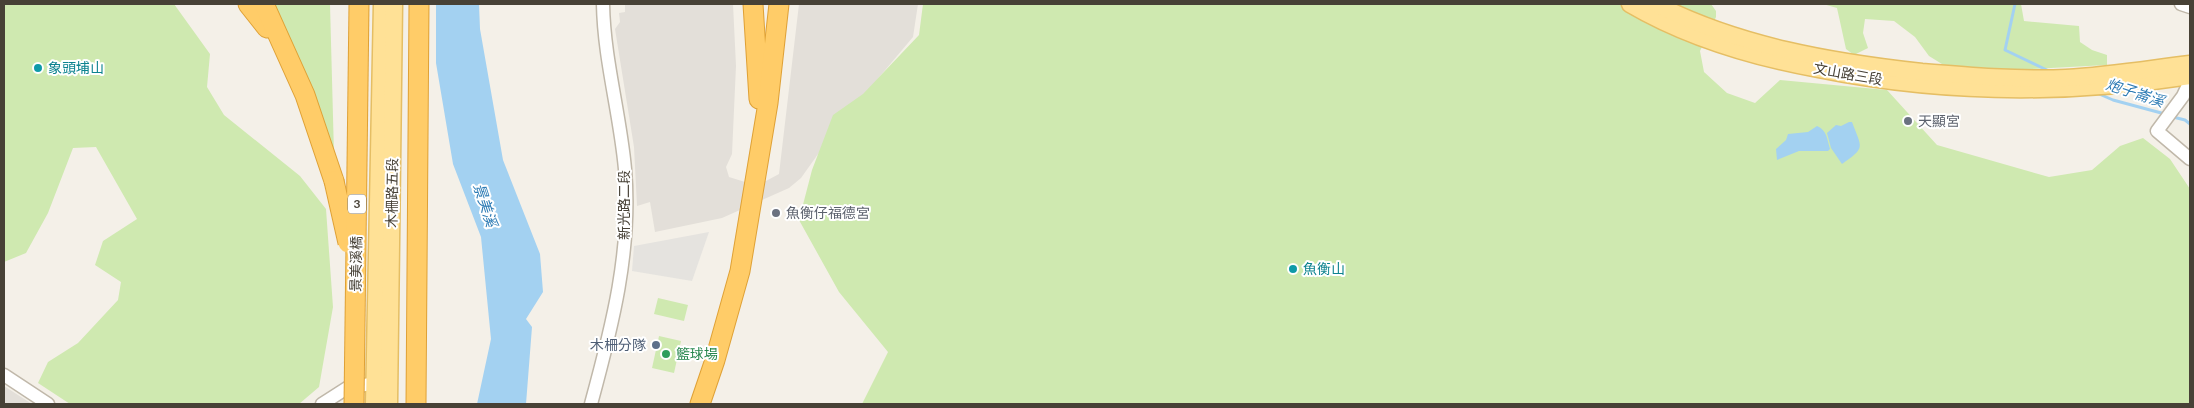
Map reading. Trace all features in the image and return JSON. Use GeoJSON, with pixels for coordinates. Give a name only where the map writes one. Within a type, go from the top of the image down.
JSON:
{"type":"FeatureCollection","features":[{"type":"Feature","properties":{"kind":"highway"},"geometry":{"type":"LineString","coordinates":[[248,4],[265,25],[305,95]]}},
{"type":"Feature","properties":{"kind":"highway"},"geometry":{"type":"LineString","coordinates":[[264,4],[305,95],[334,181],[344,219],[351,261],[354,404]]}},
{"type":"Feature","properties":{"kind":"highway","name":"景美溪橋"},"geometry":{"type":"LineString","coordinates":[[354,404],[359,4]]}},
{"type":"Feature","properties":{"kind":"highway"},"geometry":{"type":"LineString","coordinates":[[416,404],[419,4]]}},
{"type":"Feature","properties":{"kind":"highway"},"geometry":{"type":"LineString","coordinates":[[754,4],[759,104],[756,165]]}},
{"type":"Feature","properties":{"kind":"highway"},"geometry":{"type":"LineString","coordinates":[[700,404],[715,360],[740,271],[756,165],[768,102],[779,4]]}},
{"type":"Feature","properties":{"kind":"main road","name":"木柵路五段"},"geometry":{"type":"LineString","coordinates":[[382,4],[382,382],[390,404]]}},
{"type":"Feature","properties":{"kind":"main road","name":"木柵路五段"},"geometry":{"type":"LineString","coordinates":[[374,404],[382,382],[394,4]]}},
{"type":"Feature","properties":{"kind":"main road","name":"文山路三段"},"geometry":{"type":"LineString","coordinates":[[1630,4],[1699,37],[1777,48],[1877,73],[1966,76],[2072,83]]}},
{"type":"Feature","properties":{"kind":"main road","name":"文山路三段"},"geometry":{"type":"LineString","coordinates":[[1656,4],[1738,44]]}},
{"type":"Feature","properties":{"kind":"main road"},"geometry":{"type":"LineString","coordinates":[[2072,83],[2134,71],[2190,64]]}},
{"type":"Feature","properties":{"kind":"main road"},"geometry":{"type":"LineString","coordinates":[[2072,83],[2146,83],[2190,76]]}},
{"type":"Feature","properties":{"kind":"street","name":"新光路二段"},"geometry":{"type":"LineString","coordinates":[[591,404],[617,303],[626,210],[623,151],[608,66],[603,4]]}},
{"type":"Feature","properties":{"kind":"street"},"geometry":{"type":"LineString","coordinates":[[2181,4],[2190,7]]}},
{"type":"Feature","properties":{"kind":"street"},"geometry":{"type":"LineString","coordinates":[[2190,81],[2183,96],[2157,131],[2190,160]]}},
{"type":"Feature","properties":{"kind":"street"},"geometry":{"type":"LineString","coordinates":[[4,375],[48,404]]}},
{"type":"Feature","properties":{"kind":"street"},"geometry":{"type":"LineString","coordinates":[[322,404],[347,388],[382,382]]}},
{"type":"Feature","properties":{"kind":"shaded area"},"geometry":{"type":"Polygon","coordinates":[[[625,4],[733,4],[736,66],[732,154],[726,167],[729,177],[745,182],[766,181],[779,174],[799,4],[918,4],[913,37],[838,126],[801,178],[789,188],[722,218],[655,232],[650,202],[637,206],[634,147],[615,29],[620,22],[619,13],[625,12],[625,4]]]}},
{"type":"Feature","properties":{"kind":"shaded area"},"geometry":{"type":"Polygon","coordinates":[[[709,232],[692,281],[632,271],[634,246],[709,232]]]}},
{"type":"Feature","properties":{"kind":"shaded area"},"geometry":{"type":"Polygon","coordinates":[[[4,386],[32,404],[4,404],[4,386]]]}},
{"type":"Feature","properties":{"kind":"green space"},"geometry":{"type":"Polygon","coordinates":[[[4,4],[174,4],[210,54],[207,87],[224,115],[300,176],[326,209],[333,307],[319,387],[299,404],[70,404],[38,383],[48,362],[78,343],[118,300],[121,282],[95,265],[103,241],[137,219],[96,147],[73,148],[48,213],[26,253],[4,262],[4,4]]]}},
{"type":"Feature","properties":{"kind":"green space"},"geometry":{"type":"Polygon","coordinates":[[[270,4],[330,4],[334,154],[270,4]]]}},
{"type":"Feature","properties":{"kind":"green space"},"geometry":{"type":"Polygon","coordinates":[[[923,4],[1711,4],[1716,11],[1716,17],[1700,51],[1704,72],[1727,93],[1755,103],[1780,80],[1887,90],[1937,145],[2049,177],[2092,170],[2120,146],[2143,138],[2170,159],[2190,189],[2190,404],[862,404],[888,352],[839,292],[799,220],[812,170],[833,115],[863,94],[919,35],[923,4]]]}},
{"type":"Feature","properties":{"kind":"green space"},"geometry":{"type":"Polygon","coordinates":[[[1823,4],[2021,4],[2024,21],[2079,26],[2080,42],[2092,50],[2107,55],[2107,65],[1996,71],[1950,69],[1929,56],[1915,37],[1894,21],[1865,19],[1863,33],[1868,48],[1854,55],[1846,49],[1837,8],[1823,4]]]}},
{"type":"Feature","properties":{"kind":"green space"},"geometry":{"type":"Polygon","coordinates":[[[658,298],[688,305],[684,321],[654,314],[658,298]]]}},
{"type":"Feature","properties":{"kind":"green space","name":"籃球場"},"geometry":{"type":"Polygon","coordinates":[[[659,336],[681,341],[674,373],[652,368],[659,336]]]}},
{"type":"Feature","properties":{"kind":"water","name":"景美溪"},"geometry":{"type":"Polygon","coordinates":[[[436,4],[479,4],[480,29],[503,160],[540,254],[543,292],[526,319],[532,327],[526,404],[477,404],[491,339],[481,237],[453,164],[436,63],[436,4]]]}},
{"type":"Feature","properties":{"kind":"water"},"geometry":{"type":"Polygon","coordinates":[[[1852,122],[1860,147],[1855,154],[1842,164],[1831,148],[1827,133],[1836,125],[1841,126],[1852,122]]]}},
{"type":"Feature","properties":{"kind":"water"},"geometry":{"type":"Polygon","coordinates":[[[1817,126],[1826,135],[1830,149],[1828,151],[1799,151],[1777,160],[1776,149],[1786,140],[1788,134],[1808,132],[1817,126]]]}},
{"type":"Feature","properties":{"kind":"waterway","name":"炮子崙溪"},"geometry":{"type":"LineString","coordinates":[[2015,4],[2005,50],[2051,72]]}},
{"type":"Feature","properties":{"kind":"waterway","name":"炮子崙溪"},"geometry":{"type":"LineString","coordinates":[[2097,93],[2113,100],[2165,114]]}},
{"type":"Feature","properties":{"kind":"waterway","name":"炮子崙溪"},"geometry":{"type":"LineString","coordinates":[[2173,117],[2185,120],[2190,124]]}},
{"type":"Feature","properties":{"kind":"place","name":"象頭埔山"},"geometry":{"type":"Point","coordinates":[38,68]}},
{"type":"Feature","properties":{"kind":"place","name":"天顯宮"},"geometry":{"type":"Point","coordinates":[1908,121]}},
{"type":"Feature","properties":{"kind":"place","name":"魚衡仔福德宮"},"geometry":{"type":"Point","coordinates":[776,213]}},
{"type":"Feature","properties":{"kind":"place","name":"魚衡山"},"geometry":{"type":"Point","coordinates":[1293,269]}},
{"type":"Feature","properties":{"kind":"place","name":"木柵分隊"},"geometry":{"type":"Point","coordinates":[656,345]}},
{"type":"Feature","properties":{"kind":"place","name":"籃球場"},"geometry":{"type":"Point","coordinates":[666,354]}}]}
